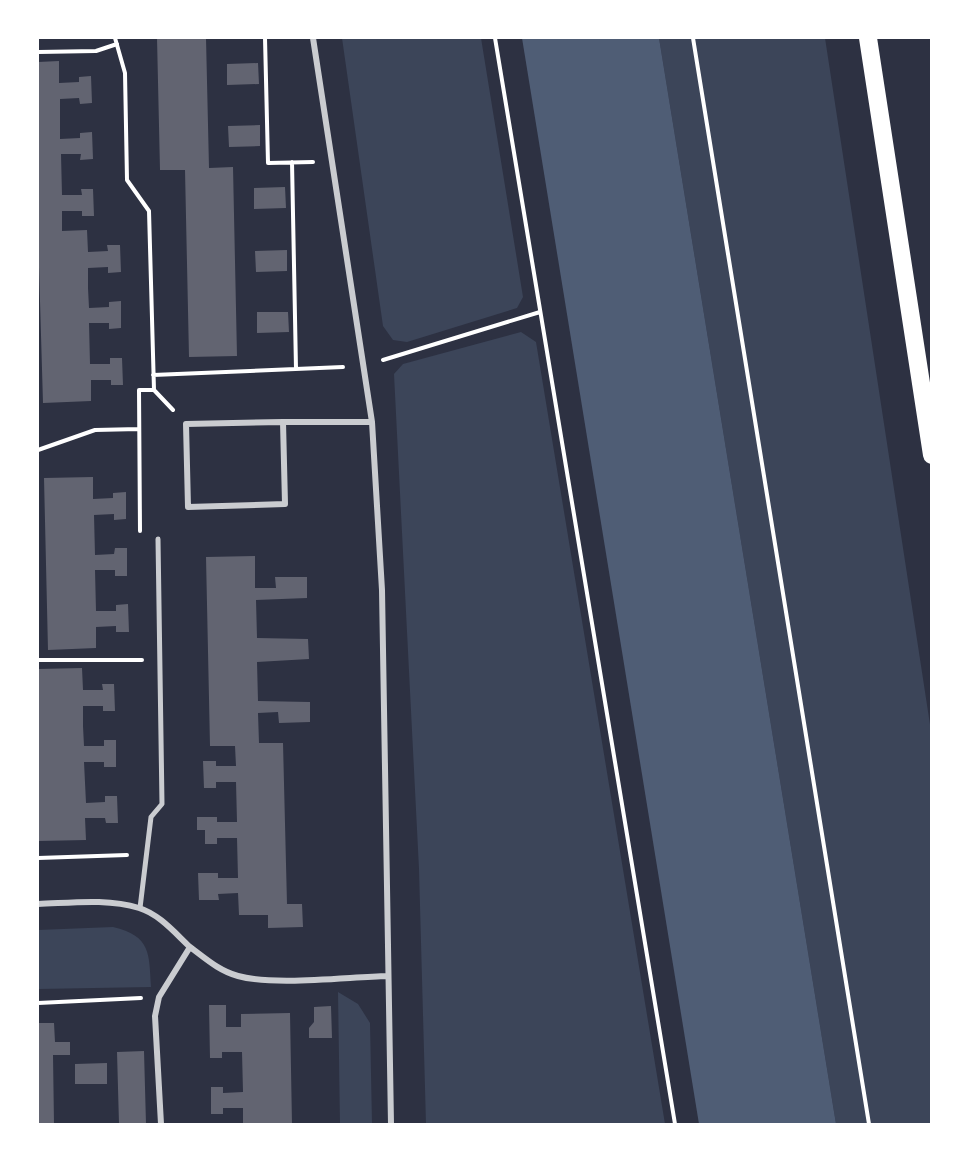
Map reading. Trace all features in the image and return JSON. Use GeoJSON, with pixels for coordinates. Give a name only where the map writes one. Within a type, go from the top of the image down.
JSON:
{"type":"FeatureCollection","features":[{"type":"Feature","properties":{"kind":"highway"},"geometry":{"type":"LineString","coordinates":[[868,38],[932,455]]}},
{"type":"Feature","properties":{"kind":"street"},"geometry":{"type":"LineString","coordinates":[[314,38],[372,422],[382,590],[391,1125]]}},
{"type":"Feature","properties":{"kind":"street"},"geometry":{"type":"LineString","coordinates":[[283,422],[285,504],[188,507],[186,424],[283,422],[372,422]]}},
{"type":"Feature","properties":{"kind":"street"},"geometry":{"type":"LineString","coordinates":[[140,908],[152,817],[162,804],[158,539]]}},
{"type":"Feature","properties":{"kind":"street"},"geometry":{"type":"LineString","coordinates":[[38,904],[91,902],[140,908],[162,920],[214,966],[237,976],[264,980],[387,976]]}},
{"type":"Feature","properties":{"kind":"street"},"geometry":{"type":"LineString","coordinates":[[161,1125],[155,1016],[159,997],[190,946]]}},
{"type":"Feature","properties":{"kind":"path"},"geometry":{"type":"LineString","coordinates":[[115,38],[125,73],[127,180],[149,211],[154,390],[186,424]]}},
{"type":"Feature","properties":{"kind":"path"},"geometry":{"type":"LineString","coordinates":[[265,38],[268,163],[332,161]]}},
{"type":"Feature","properties":{"kind":"path"},"geometry":{"type":"LineString","coordinates":[[495,38],[675,1125]]}},
{"type":"Feature","properties":{"kind":"path"},"geometry":{"type":"LineString","coordinates":[[693,38],[869,1125]]}},
{"type":"Feature","properties":{"kind":"path"},"geometry":{"type":"LineString","coordinates":[[38,52],[96,51],[117,44]]}},
{"type":"Feature","properties":{"kind":"path"},"geometry":{"type":"LineString","coordinates":[[291,162],[296,369]]}},
{"type":"Feature","properties":{"kind":"path"},"geometry":{"type":"LineString","coordinates":[[153,375],[363,366],[540,312]]}},
{"type":"Feature","properties":{"kind":"path"},"geometry":{"type":"LineString","coordinates":[[154,390],[139,390],[141,539],[158,539]]}},
{"type":"Feature","properties":{"kind":"path"},"geometry":{"type":"LineString","coordinates":[[38,450],[95,430],[139,429]]}},
{"type":"Feature","properties":{"kind":"path"},"geometry":{"type":"LineString","coordinates":[[38,660],[160,660]]}},
{"type":"Feature","properties":{"kind":"path"},"geometry":{"type":"LineString","coordinates":[[38,858],[147,855]]}},
{"type":"Feature","properties":{"kind":"path"},"geometry":{"type":"LineString","coordinates":[[38,1003],[159,997]]}},
{"type":"Feature","properties":{"kind":"shaded area"},"geometry":{"type":"Polygon","coordinates":[[[342,38],[481,38],[523,297],[517,308],[407,342],[393,340],[383,326],[342,38]]]}},
{"type":"Feature","properties":{"kind":"shaded area"},"geometry":{"type":"Polygon","coordinates":[[[522,38],[659,38],[836,1124],[699,1124],[522,38]]]}},
{"type":"Feature","properties":{"kind":"shaded area"},"geometry":{"type":"Polygon","coordinates":[[[659,38],[825,38],[931,731],[931,1124],[836,1124],[659,38]]]}},
{"type":"Feature","properties":{"kind":"shaded area"},"geometry":{"type":"Polygon","coordinates":[[[521,332],[536,342],[665,1124],[426,1124],[419,869],[394,374],[403,364],[521,332]]]}},
{"type":"Feature","properties":{"kind":"shaded area"},"geometry":{"type":"Polygon","coordinates":[[[113,927],[135,935],[141,941],[148,955],[151,987],[38,989],[38,930],[113,927]]]}},
{"type":"Feature","properties":{"kind":"shaded area"},"geometry":{"type":"Polygon","coordinates":[[[338,992],[358,1004],[370,1023],[372,1124],[340,1124],[338,992]]]}},
{"type":"Feature","properties":{"kind":"building"},"geometry":{"type":"Polygon","coordinates":[[[157,38],[206,38],[209,168],[233,167],[237,356],[189,357],[185,170],[160,170],[157,38]]]}},
{"type":"Feature","properties":{"kind":"building"},"geometry":{"type":"Polygon","coordinates":[[[59,61],[59,83],[79,82],[79,77],[91,76],[92,103],[80,104],[79,98],[60,99],[60,139],[80,138],[80,133],[92,132],[93,159],[80,160],[81,154],[61,154],[62,195],[82,195],[81,189],[93,189],[94,216],[82,216],[82,211],[62,211],[62,231],[87,230],[88,252],[108,251],[107,245],[120,245],[121,272],[108,273],[108,267],[88,268],[88,288],[89,308],[109,307],[109,302],[121,301],[121,328],[109,329],[109,323],[89,323],[90,364],[110,364],[110,358],[122,358],[123,385],[111,385],[111,380],[91,380],[91,401],[43,403],[38,233],[38,62],[59,61]]]}},
{"type":"Feature","properties":{"kind":"building"},"geometry":{"type":"Polygon","coordinates":[[[258,63],[259,84],[227,85],[227,64],[258,63]]]}},
{"type":"Feature","properties":{"kind":"building"},"geometry":{"type":"Polygon","coordinates":[[[260,125],[260,146],[229,147],[228,126],[260,125]]]}},
{"type":"Feature","properties":{"kind":"building"},"geometry":{"type":"Polygon","coordinates":[[[285,187],[286,208],[254,209],[254,188],[285,187]]]}},
{"type":"Feature","properties":{"kind":"building"},"geometry":{"type":"Polygon","coordinates":[[[287,250],[287,271],[256,272],[255,251],[287,250]]]}},
{"type":"Feature","properties":{"kind":"building"},"geometry":{"type":"Polygon","coordinates":[[[257,312],[288,312],[289,332],[257,333],[257,312]]]}},
{"type":"Feature","properties":{"kind":"building"},"geometry":{"type":"Polygon","coordinates":[[[93,477],[93,499],[113,498],[113,493],[126,492],[126,519],[114,520],[114,514],[94,515],[95,555],[114,554],[115,548],[127,548],[127,576],[115,576],[115,570],[95,570],[96,611],[116,611],[116,605],[128,604],[129,632],[116,632],[116,626],[96,627],[96,648],[48,650],[44,478],[93,477]]]}},
{"type":"Feature","properties":{"kind":"building"},"geometry":{"type":"Polygon","coordinates":[[[255,556],[255,588],[276,588],[275,577],[307,577],[307,598],[256,600],[257,638],[308,639],[309,659],[257,662],[258,701],[310,702],[310,722],[279,723],[278,712],[258,713],[259,743],[283,743],[287,904],[302,904],[303,927],[268,928],[268,915],[239,915],[238,893],[218,894],[219,900],[199,900],[198,873],[218,873],[218,878],[238,878],[237,838],[217,838],[217,844],[205,844],[205,830],[197,830],[197,817],[217,817],[217,822],[237,822],[236,782],[216,782],[216,788],[204,788],[203,761],[216,761],[216,766],[236,766],[235,746],[210,746],[206,557],[255,556]]]}},
{"type":"Feature","properties":{"kind":"building"},"geometry":{"type":"Polygon","coordinates":[[[82,668],[83,690],[103,690],[102,684],[114,684],[115,711],[103,711],[103,706],[83,706],[83,726],[84,746],[104,746],[104,740],[116,740],[116,767],[104,767],[104,762],[84,762],[86,803],[105,802],[105,796],[117,796],[118,823],[106,823],[105,818],[85,818],[86,840],[38,841],[38,669],[82,668]]]}},
{"type":"Feature","properties":{"kind":"building"},"geometry":{"type":"Polygon","coordinates":[[[209,1005],[226,1005],[226,1027],[241,1027],[241,1014],[290,1013],[292,1124],[243,1124],[243,1108],[223,1108],[223,1114],[211,1114],[211,1087],[223,1087],[223,1093],[243,1092],[242,1052],[222,1052],[222,1058],[210,1058],[209,1005]]]}},
{"type":"Feature","properties":{"kind":"building"},"geometry":{"type":"Polygon","coordinates":[[[331,1006],[332,1038],[309,1038],[309,1028],[314,1022],[314,1007],[331,1006]]]}},
{"type":"Feature","properties":{"kind":"building"},"geometry":{"type":"Polygon","coordinates":[[[38,1023],[54,1023],[55,1042],[70,1042],[70,1055],[53,1055],[54,1124],[38,1124],[38,1023]]]}},
{"type":"Feature","properties":{"kind":"building"},"geometry":{"type":"Polygon","coordinates":[[[144,1051],[146,1124],[119,1124],[117,1052],[144,1051]]]}},
{"type":"Feature","properties":{"kind":"building"},"geometry":{"type":"Polygon","coordinates":[[[107,1063],[107,1084],[75,1084],[75,1064],[107,1063]]]}}]}
